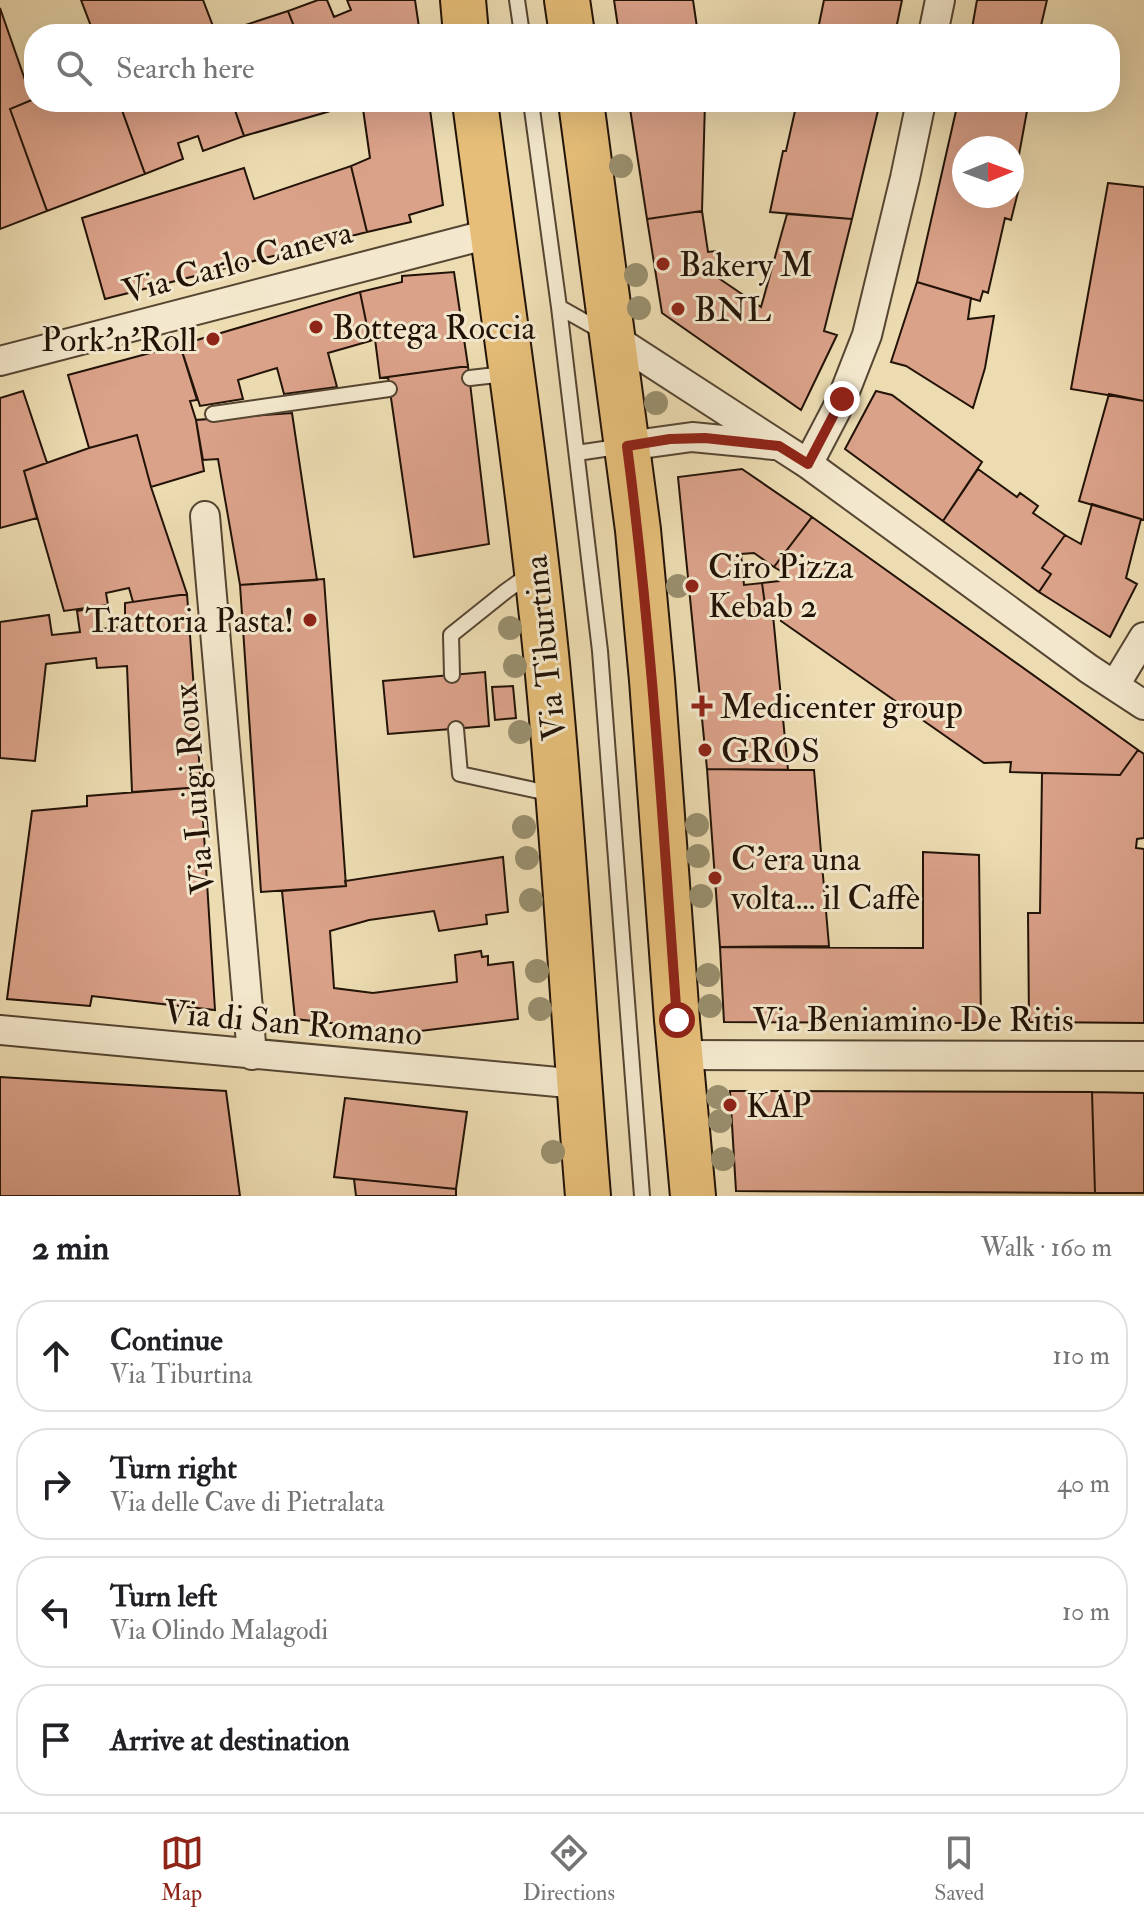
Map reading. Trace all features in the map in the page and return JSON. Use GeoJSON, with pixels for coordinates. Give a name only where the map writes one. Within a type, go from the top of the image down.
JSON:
{"type":"FeatureCollection","features":[{"type":"Feature","properties":{"kind":"main road"},"geometry":{"type":"LineString","coordinates":[[463,0],[465,24]]}},
{"type":"Feature","properties":{"kind":"main road"},"geometry":{"type":"LineString","coordinates":[[567,0],[571,24]]}},
{"type":"Feature","properties":{"kind":"main road","name":"Via Tiburtina"},"geometry":{"type":"LineString","coordinates":[[476,112],[493,233],[491,376],[537,569],[559,796],[588,1196]]}},
{"type":"Feature","properties":{"kind":"main road"},"geometry":{"type":"LineString","coordinates":[[582,112],[639,541],[693,1196]]}},
{"type":"Feature","properties":{"kind":"street"},"geometry":{"type":"LineString","coordinates":[[935,24],[940,0]]}},
{"type":"Feature","properties":{"kind":"street"},"geometry":{"type":"LineString","coordinates":[[808,464],[842,399],[867,335],[919,112]]}},
{"type":"Feature","properties":{"kind":"street","name":"Via Carlo Caneva"},"geometry":{"type":"LineString","coordinates":[[0,361],[493,233]]}},
{"type":"Feature","properties":{"kind":"street"},"geometry":{"type":"LineString","coordinates":[[612,337],[808,464],[1089,669],[1144,705]]}},
{"type":"Feature","properties":{"kind":"street"},"geometry":{"type":"LineString","coordinates":[[627,446],[692,437],[779,446]]}},
{"type":"Feature","properties":{"kind":"street","name":"Via Luigi Roux"},"geometry":{"type":"LineString","coordinates":[[205,516],[252,1055]]}},
{"type":"Feature","properties":{"kind":"street"},"geometry":{"type":"LineString","coordinates":[[1115,685],[1144,637]]}},
{"type":"Feature","properties":{"kind":"street","name":"Via di San Romano"},"geometry":{"type":"LineString","coordinates":[[0,1030],[579,1084]]}},
{"type":"Feature","properties":{"kind":"street","name":"Via Beniamino De Ritis"},"geometry":{"type":"LineString","coordinates":[[681,1055],[1144,1056]]}},
{"type":"Feature","properties":{"kind":"lane"},"geometry":{"type":"LineString","coordinates":[[517,0],[521,24]]}},
{"type":"Feature","properties":{"kind":"lane","name":"Via Tiburtina"},"geometry":{"type":"LineString","coordinates":[[532,112],[600,651],[642,1196]]}},
{"type":"Feature","properties":{"kind":"lane"},"geometry":{"type":"LineString","coordinates":[[559,307],[612,337]]}},
{"type":"Feature","properties":{"kind":"lane"},"geometry":{"type":"LineString","coordinates":[[213,414],[389,389]]}},
{"type":"Feature","properties":{"kind":"lane"},"geometry":{"type":"LineString","coordinates":[[577,453],[627,446]]}},
{"type":"Feature","properties":{"kind":"lane"},"geometry":{"type":"LineString","coordinates":[[452,675],[451,635],[537,569]]}},
{"type":"Feature","properties":{"kind":"lane"},"geometry":{"type":"LineString","coordinates":[[456,729],[460,774],[559,796]]}},
{"type":"Feature","properties":{"kind":"building"},"geometry":{"type":"Polygon","coordinates":[[[81,0],[203,0],[212,24],[90,24],[81,0]]]}},
{"type":"Feature","properties":{"kind":"building"},"geometry":{"type":"Polygon","coordinates":[[[318,0],[327,0],[334,17],[351,10],[347,0],[415,0],[419,24],[293,24],[288,11],[318,0]]]}},
{"type":"Feature","properties":{"kind":"building"},"geometry":{"type":"Polygon","coordinates":[[[614,0],[693,0],[697,24],[618,24],[614,0]]]}},
{"type":"Feature","properties":{"kind":"building"},"geometry":{"type":"Polygon","coordinates":[[[824,0],[902,0],[897,24],[819,24],[824,0]]]}},
{"type":"Feature","properties":{"kind":"building"},"geometry":{"type":"Polygon","coordinates":[[[977,0],[1047,0],[1041,24],[973,24],[977,0]]]}},
{"type":"Feature","properties":{"kind":"building"},"geometry":{"type":"Polygon","coordinates":[[[0,8],[24,77],[24,103],[10,109],[47,211],[0,229],[0,8]]]}},
{"type":"Feature","properties":{"kind":"building"},"geometry":{"type":"Polygon","coordinates":[[[288,11],[293,24],[248,24],[288,11]]]}},
{"type":"Feature","properties":{"kind":"building"},"geometry":{"type":"Polygon","coordinates":[[[24,103],[24,112],[123,112],[145,174],[47,211],[10,109],[24,103]]]}},
{"type":"Feature","properties":{"kind":"building"},"geometry":{"type":"Polygon","coordinates":[[[123,112],[236,112],[244,136],[203,151],[198,136],[178,143],[183,159],[145,174],[123,112]]]}},
{"type":"Feature","properties":{"kind":"building"},"geometry":{"type":"Polygon","coordinates":[[[236,112],[327,112],[244,136],[236,112]]]}},
{"type":"Feature","properties":{"kind":"building"},"geometry":{"type":"Polygon","coordinates":[[[363,112],[430,112],[443,205],[409,215],[411,222],[367,232],[351,166],[370,158],[363,112]]]}},
{"type":"Feature","properties":{"kind":"building"},"geometry":{"type":"Polygon","coordinates":[[[631,112],[705,112],[702,211],[647,219],[631,112]]]}},
{"type":"Feature","properties":{"kind":"building"},"geometry":{"type":"Polygon","coordinates":[[[795,112],[878,112],[852,219],[770,212],[783,151],[786,151],[795,112]]]}},
{"type":"Feature","properties":{"kind":"building"},"geometry":{"type":"Polygon","coordinates":[[[956,112],[1027,112],[1022,136],[952,136],[952,208],[1014,208],[1011,220],[1005,218],[988,293],[983,291],[980,301],[917,282],[956,112]]]}},
{"type":"Feature","properties":{"kind":"building"},"geometry":{"type":"Polygon","coordinates":[[[351,166],[367,232],[105,299],[82,218],[244,168],[254,199],[351,166]]]}},
{"type":"Feature","properties":{"kind":"building"},"geometry":{"type":"Polygon","coordinates":[[[1108,183],[1144,187],[1144,401],[1071,389],[1108,183]]]}},
{"type":"Feature","properties":{"kind":"building"},"geometry":{"type":"Polygon","coordinates":[[[702,211],[708,252],[716,251],[719,274],[714,275],[761,307],[787,214],[852,219],[824,331],[837,335],[801,410],[662,313],[647,219],[702,211]]]}},
{"type":"Feature","properties":{"kind":"building"},"geometry":{"type":"Polygon","coordinates":[[[454,272],[468,366],[380,378],[375,339],[370,341],[360,292],[402,282],[402,276],[454,272]]]}},
{"type":"Feature","properties":{"kind":"building"},"geometry":{"type":"Polygon","coordinates":[[[917,282],[971,298],[968,319],[994,316],[985,368],[973,408],[906,366],[891,362],[917,282]]]}},
{"type":"Feature","properties":{"kind":"building"},"geometry":{"type":"Polygon","coordinates":[[[360,292],[370,341],[328,353],[337,387],[284,394],[277,368],[238,380],[243,399],[200,406],[180,345],[360,292]]]}},
{"type":"Feature","properties":{"kind":"building"},"geometry":{"type":"Polygon","coordinates":[[[180,345],[197,400],[190,401],[204,471],[151,487],[137,435],[89,448],[68,375],[180,345]]]}},
{"type":"Feature","properties":{"kind":"building"},"geometry":{"type":"Polygon","coordinates":[[[468,366],[489,544],[414,557],[388,377],[468,366]]]}},
{"type":"Feature","properties":{"kind":"building"},"geometry":{"type":"Polygon","coordinates":[[[23,391],[47,463],[24,471],[37,518],[0,528],[0,398],[23,391]]]}},
{"type":"Feature","properties":{"kind":"building"},"geometry":{"type":"Polygon","coordinates":[[[876,391],[892,395],[982,462],[943,521],[845,449],[876,391]]]}},
{"type":"Feature","properties":{"kind":"building"},"geometry":{"type":"Polygon","coordinates":[[[1109,394],[1144,401],[1144,520],[1079,501],[1109,394]]]}},
{"type":"Feature","properties":{"kind":"building"},"geometry":{"type":"Polygon","coordinates":[[[292,413],[317,580],[240,585],[218,459],[203,460],[196,420],[292,413]]]}},
{"type":"Feature","properties":{"kind":"building"},"geometry":{"type":"Polygon","coordinates":[[[137,435],[187,594],[133,602],[129,588],[106,593],[108,605],[64,611],[24,471],[137,435]]]}},
{"type":"Feature","properties":{"kind":"building"},"geometry":{"type":"Polygon","coordinates":[[[742,469],[812,517],[774,567],[754,553],[741,554],[744,585],[762,583],[765,605],[772,605],[788,770],[707,769],[678,477],[742,469]]]}},
{"type":"Feature","properties":{"kind":"building"},"geometry":{"type":"Polygon","coordinates":[[[978,469],[1017,497],[1020,493],[1038,506],[1033,513],[1065,535],[1042,568],[1051,574],[1039,592],[943,521],[978,469]]]}},
{"type":"Feature","properties":{"kind":"building"},"geometry":{"type":"Polygon","coordinates":[[[1092,504],[1141,519],[1126,578],[1137,584],[1110,637],[1039,592],[1051,574],[1042,568],[1065,535],[1081,544],[1092,504]]]}},
{"type":"Feature","properties":{"kind":"building"},"geometry":{"type":"Polygon","coordinates":[[[812,517],[1138,750],[1120,775],[1010,772],[1011,762],[984,763],[781,621],[779,605],[765,605],[762,583],[779,581],[784,573],[774,567],[812,517]]]}},
{"type":"Feature","properties":{"kind":"building"},"geometry":{"type":"Polygon","coordinates":[[[324,579],[346,886],[261,892],[240,585],[324,579]]]}},
{"type":"Feature","properties":{"kind":"building"},"geometry":{"type":"Polygon","coordinates":[[[187,594],[201,787],[132,792],[127,666],[97,668],[96,658],[46,664],[35,761],[0,758],[0,622],[49,615],[52,635],[80,632],[77,611],[99,607],[101,629],[125,627],[125,603],[187,594]]]}},
{"type":"Feature","properties":{"kind":"building"},"geometry":{"type":"Polygon","coordinates":[[[485,672],[489,726],[388,734],[383,681],[485,672]]]}},
{"type":"Feature","properties":{"kind":"building"},"geometry":{"type":"Polygon","coordinates":[[[513,686],[516,718],[495,720],[492,687],[513,686]]]}},
{"type":"Feature","properties":{"kind":"building"},"geometry":{"type":"Polygon","coordinates":[[[1138,750],[1144,754],[1144,838],[1137,839],[1136,848],[1144,849],[1144,1023],[1029,1022],[1028,913],[1040,913],[1042,773],[1120,775],[1138,750]]]}},
{"type":"Feature","properties":{"kind":"building"},"geometry":{"type":"Polygon","coordinates":[[[707,769],[814,770],[829,946],[720,947],[707,769]]]}},
{"type":"Feature","properties":{"kind":"building"},"geometry":{"type":"Polygon","coordinates":[[[201,787],[215,1010],[92,996],[90,1006],[7,999],[32,811],[87,806],[87,796],[201,787]]]}},
{"type":"Feature","properties":{"kind":"building"},"geometry":{"type":"Polygon","coordinates":[[[923,852],[979,855],[981,1023],[724,1022],[720,947],[923,948],[923,852]]]}},
{"type":"Feature","properties":{"kind":"building"},"geometry":{"type":"Polygon","coordinates":[[[503,857],[508,912],[486,915],[487,924],[439,931],[434,911],[369,920],[330,931],[334,988],[373,993],[457,982],[455,955],[481,951],[482,957],[488,956],[488,965],[513,962],[518,1019],[412,1032],[295,1019],[282,891],[346,886],[345,881],[503,857]]]}},
{"type":"Feature","properties":{"kind":"building"},"geometry":{"type":"Polygon","coordinates":[[[0,1077],[226,1091],[240,1196],[0,1196],[0,1077]]]}},
{"type":"Feature","properties":{"kind":"building"},"geometry":{"type":"Polygon","coordinates":[[[730,1091],[1092,1092],[1095,1193],[736,1191],[730,1091]]]}},
{"type":"Feature","properties":{"kind":"building"},"geometry":{"type":"Polygon","coordinates":[[[1092,1092],[1144,1093],[1144,1193],[1095,1193],[1092,1092]]]}},
{"type":"Feature","properties":{"kind":"building"},"geometry":{"type":"Polygon","coordinates":[[[345,1098],[467,1112],[456,1189],[334,1177],[345,1098]]]}},
{"type":"Feature","properties":{"kind":"building"},"geometry":{"type":"Polygon","coordinates":[[[354,1179],[456,1189],[456,1196],[356,1196],[354,1179]]]}},
{"type":"Feature","properties":{"kind":"place","name":"Bakery M"},"geometry":{"type":"Point","coordinates":[663,264]}},
{"type":"Feature","properties":{"kind":"place","name":"BNL"},"geometry":{"type":"Point","coordinates":[678,309]}},
{"type":"Feature","properties":{"kind":"place","name":"Bottega Roccia"},"geometry":{"type":"Point","coordinates":[316,327]}},
{"type":"Feature","properties":{"kind":"place","name":"Pork'n'Roll"},"geometry":{"type":"Point","coordinates":[213,339]}},
{"type":"Feature","properties":{"kind":"place","name":"Ciro Pizza Kebab 2"},"geometry":{"type":"Point","coordinates":[692,586]}},
{"type":"Feature","properties":{"kind":"place","name":"Trattoria Pasta!"},"geometry":{"type":"Point","coordinates":[310,620]}},
{"type":"Feature","properties":{"kind":"place","name":"Medicenter group"},"geometry":{"type":"Point","coordinates":[702,706]}},
{"type":"Feature","properties":{"kind":"place","name":"GROS"},"geometry":{"type":"Point","coordinates":[705,750]}},
{"type":"Feature","properties":{"kind":"place","name":"C'era una volta... il Caffè"},"geometry":{"type":"Point","coordinates":[715,878]}},
{"type":"Feature","properties":{"kind":"place","name":"KAP"},"geometry":{"type":"Point","coordinates":[730,1105]}},
{"type":"Feature","properties":{"kind":"route"},"geometry":{"type":"LineString","coordinates":[[677,1020],[652,680],[627,446],[670,439],[705,438],[779,446],[808,464],[842,399]]}}]}
